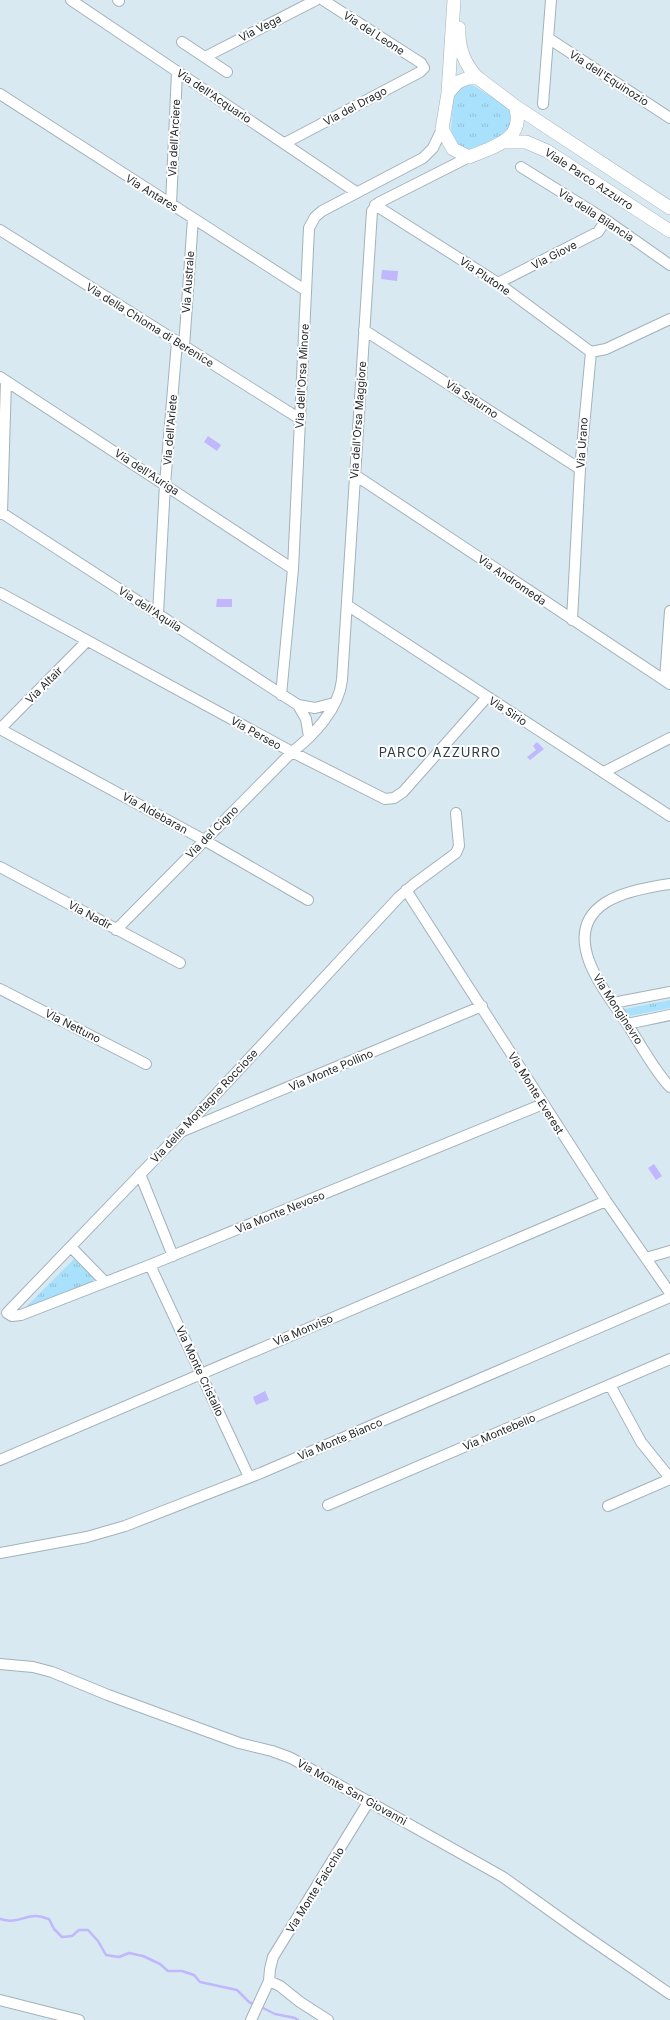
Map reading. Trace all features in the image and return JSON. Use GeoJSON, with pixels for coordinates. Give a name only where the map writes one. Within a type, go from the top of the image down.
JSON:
{"type":"FeatureCollection","features":[{"type":"Feature","properties":{"kind":"street","name":"Via dell'Acquario"},"geometry":{"type":"LineString","coordinates":[[71,0],[356,192]]}},
{"type":"Feature","properties":{"kind":"street","name":"Via Vega"},"geometry":{"type":"LineString","coordinates":[[205,57],[316,0]]}},
{"type":"Feature","properties":{"kind":"street","name":"Via del Leone"},"geometry":{"type":"LineString","coordinates":[[323,0],[421,63],[424,68]]}},
{"type":"Feature","properties":{"kind":"street"},"geometry":{"type":"LineString","coordinates":[[454,0],[448,93],[442,129],[453,149],[460,154],[469,157]]}},
{"type":"Feature","properties":{"kind":"street","name":"Viale Parco Azzurro"},"geometry":{"type":"LineString","coordinates":[[460,0],[459,37],[461,51],[466,64],[478,78],[515,106],[670,208]]}},
{"type":"Feature","properties":{"kind":"street"},"geometry":{"type":"LineString","coordinates":[[543,104],[551,0]]}},
{"type":"Feature","properties":{"kind":"street","name":"Via dell'Equinozio"},"geometry":{"type":"LineString","coordinates":[[548,38],[670,118]]}},
{"type":"Feature","properties":{"kind":"street"},"geometry":{"type":"LineString","coordinates":[[182,42],[227,72]]}},
{"type":"Feature","properties":{"kind":"street","name":"Via del Drago"},"geometry":{"type":"LineString","coordinates":[[285,143],[420,72],[424,68]]}},
{"type":"Feature","properties":{"kind":"street","name":"Via dell'Arciere"},"geometry":{"type":"LineString","coordinates":[[170,204],[177,72]]}},
{"type":"Feature","properties":{"kind":"street"},"geometry":{"type":"LineString","coordinates":[[448,93],[461,80],[478,78]]}},
{"type":"Feature","properties":{"kind":"street","name":"Via Antares"},"geometry":{"type":"LineString","coordinates":[[0,94],[306,290]]}},
{"type":"Feature","properties":{"kind":"street","name":"Viale Parco Azzurro"},"geometry":{"type":"LineString","coordinates":[[469,157],[504,142],[513,134],[517,126],[518,117],[515,106]]}},
{"type":"Feature","properties":{"kind":"street","name":"Via dell'Orsa Minore"},"geometry":{"type":"LineString","coordinates":[[282,695],[293,569],[310,224],[322,211],[423,158],[434,148],[442,129]]}},
{"type":"Feature","properties":{"kind":"street","name":"Viale Parco Azzurro"},"geometry":{"type":"LineString","coordinates":[[504,142],[526,142],[547,151],[670,231]]}},
{"type":"Feature","properties":{"kind":"street"},"geometry":{"type":"LineString","coordinates":[[375,205],[469,157]]}},
{"type":"Feature","properties":{"kind":"street","name":"Via della Bilancia"},"geometry":{"type":"LineString","coordinates":[[521,167],[606,220],[670,265]]}},
{"type":"Feature","properties":{"kind":"street","name":"Via Plutone"},"geometry":{"type":"LineString","coordinates":[[375,205],[498,284],[591,352]]}},
{"type":"Feature","properties":{"kind":"street","name":"Via dell'Orsa Maggiore"},"geometry":{"type":"LineString","coordinates":[[334,703],[341,686],[371,217],[375,205]]}},
{"type":"Feature","properties":{"kind":"street","name":"Via Australe"},"geometry":{"type":"LineString","coordinates":[[181,344],[193,218]]}},
{"type":"Feature","properties":{"kind":"street","name":"Via Giove"},"geometry":{"type":"LineString","coordinates":[[498,284],[598,232],[606,220]]}},
{"type":"Feature","properties":{"kind":"street","name":"Via della Chioma di Berenice"},"geometry":{"type":"LineString","coordinates":[[0,230],[300,420]]}},
{"type":"Feature","properties":{"kind":"street"},"geometry":{"type":"LineString","coordinates":[[591,352],[606,349],[670,319]]}},
{"type":"Feature","properties":{"kind":"street","name":"Via Saturno"},"geometry":{"type":"LineString","coordinates":[[364,330],[580,469]]}},
{"type":"Feature","properties":{"kind":"street","name":"Via dell'Ariete"},"geometry":{"type":"LineString","coordinates":[[158,614],[166,484],[181,344]]}},
{"type":"Feature","properties":{"kind":"street","name":"Via Urano"},"geometry":{"type":"LineString","coordinates":[[572,620],[580,469],[591,352]]}},
{"type":"Feature","properties":{"kind":"street"},"geometry":{"type":"LineString","coordinates":[[1,513],[3,379]]}},
{"type":"Feature","properties":{"kind":"street","name":"Via dell'Auriga"},"geometry":{"type":"LineString","coordinates":[[3,379],[166,484],[293,569]]}},
{"type":"Feature","properties":{"kind":"street","name":"Via Andromeda"},"geometry":{"type":"LineString","coordinates":[[355,475],[667,682]]}},
{"type":"Feature","properties":{"kind":"street","name":"Via dell'Aquila"},"geometry":{"type":"LineString","coordinates":[[1,513],[298,705]]}},
{"type":"Feature","properties":{"kind":"street","name":"Via Perseo"},"geometry":{"type":"LineString","coordinates":[[0,593],[292,752],[380,798],[391,799],[403,792],[487,697]]}},
{"type":"Feature","properties":{"kind":"street","name":"Via Sirio"},"geometry":{"type":"LineString","coordinates":[[347,605],[670,816]]}},
{"type":"Feature","properties":{"kind":"street"},"geometry":{"type":"LineString","coordinates":[[667,682],[670,612]]}},
{"type":"Feature","properties":{"kind":"street","name":"Via Altair"},"geometry":{"type":"LineString","coordinates":[[0,729],[88,641]]}},
{"type":"Feature","properties":{"kind":"street"},"geometry":{"type":"LineString","coordinates":[[298,705],[315,708],[334,703]]}},
{"type":"Feature","properties":{"kind":"street","name":"Via del Cigno"},"geometry":{"type":"LineString","coordinates":[[116,930],[292,752],[309,737],[334,703]]}},
{"type":"Feature","properties":{"kind":"street"},"geometry":{"type":"LineString","coordinates":[[298,705],[306,719],[309,737]]}},
{"type":"Feature","properties":{"kind":"street","name":"Via Aldebaran"},"geometry":{"type":"LineString","coordinates":[[0,729],[204,840],[308,900]]}},
{"type":"Feature","properties":{"kind":"street"},"geometry":{"type":"LineString","coordinates":[[604,772],[670,738]]}},
{"type":"Feature","properties":{"kind":"street","name":"Via delle Montagne Rocciose"},"geometry":{"type":"LineString","coordinates":[[8,1312],[180,1133],[406,890],[458,851],[459,843],[456,813]]}},
{"type":"Feature","properties":{"kind":"street","name":"Via Nadir"},"geometry":{"type":"LineString","coordinates":[[0,867],[180,963]]}},
{"type":"Feature","properties":{"kind":"street","name":"Via Monginevro"},"geometry":{"type":"LineString","coordinates":[[670,884],[633,890],[622,894],[599,908],[588,921],[585,932],[587,955],[597,977],[670,1087]]}},
{"type":"Feature","properties":{"kind":"street","name":"Via Monte Everest"},"geometry":{"type":"LineString","coordinates":[[406,890],[606,1201],[670,1293]]}},
{"type":"Feature","properties":{"kind":"street","name":"Via Nettuno"},"geometry":{"type":"LineString","coordinates":[[0,989],[146,1064]]}},
{"type":"Feature","properties":{"kind":"street"},"geometry":{"type":"LineString","coordinates":[[613,1003],[670,992]]}},
{"type":"Feature","properties":{"kind":"street","name":"Via Monte Pollino"},"geometry":{"type":"LineString","coordinates":[[180,1133],[482,1006]]}},
{"type":"Feature","properties":{"kind":"street"},"geometry":{"type":"LineString","coordinates":[[627,1024],[670,1015]]}},
{"type":"Feature","properties":{"kind":"street","name":"Via Monte Nevoso"},"geometry":{"type":"LineString","coordinates":[[8,1312],[105,1282],[150,1265],[543,1104]]}},
{"type":"Feature","properties":{"kind":"street"},"geometry":{"type":"LineString","coordinates":[[140,1174],[173,1256]]}},
{"type":"Feature","properties":{"kind":"street","name":"Via Monviso"},"geometry":{"type":"LineString","coordinates":[[0,1460],[606,1201]]}},
{"type":"Feature","properties":{"kind":"street"},"geometry":{"type":"LineString","coordinates":[[70,1247],[105,1282]]}},
{"type":"Feature","properties":{"kind":"street"},"geometry":{"type":"LineString","coordinates":[[646,1258],[670,1251]]}},
{"type":"Feature","properties":{"kind":"street","name":"Via Monte Cristallo"},"geometry":{"type":"LineString","coordinates":[[150,1265],[250,1477]]}},
{"type":"Feature","properties":{"kind":"street","name":"Via Monte Bianco"},"geometry":{"type":"LineString","coordinates":[[0,1552],[44,1545],[115,1530],[250,1477],[670,1297]]}},
{"type":"Feature","properties":{"kind":"street","name":"Via Montebello"},"geometry":{"type":"LineString","coordinates":[[328,1505],[670,1359]]}},
{"type":"Feature","properties":{"kind":"street"},"geometry":{"type":"LineString","coordinates":[[608,1506],[670,1478],[641,1442],[610,1385]]}},
{"type":"Feature","properties":{"kind":"street","name":"Via Monte San Giovanni"},"geometry":{"type":"LineString","coordinates":[[0,1664],[37,1668],[52,1672],[108,1695],[239,1743],[282,1754],[503,1876],[577,1930],[670,1994]]}},
{"type":"Feature","properties":{"kind":"street","name":"Via Monte Faicchio"},"geometry":{"type":"LineString","coordinates":[[251,2020],[269,1981],[273,1957],[369,1801]]}},
{"type":"Feature","properties":{"kind":"street"},"geometry":{"type":"LineString","coordinates":[[269,1981],[280,1986],[300,2002],[328,2020]]}},
{"type":"Feature","properties":{"kind":"street"},"geometry":{"type":"LineString","coordinates":[[0,2000],[42,2016],[79,2020]]}},
{"type":"Feature","properties":{"kind":"green space"},"geometry":{"type":"Polygon","coordinates":[[[471,84],[508,107],[514,117],[506,133],[471,150],[458,148],[451,132],[453,97],[464,85],[471,84]]]}},
{"type":"Feature","properties":{"kind":"green space"},"geometry":{"type":"Polygon","coordinates":[[[670,1000],[670,1008],[629,1016],[624,1009],[670,1000]]]}},
{"type":"Feature","properties":{"kind":"green space"},"geometry":{"type":"Polygon","coordinates":[[[74,1259],[98,1283],[23,1310],[74,1259]]]}},
{"type":"Feature","properties":{"kind":"shaded area"},"geometry":{"type":"Polygon","coordinates":[[[382,270],[398,271],[397,281],[381,279],[382,270]]]}},
{"type":"Feature","properties":{"kind":"shaded area"},"geometry":{"type":"Polygon","coordinates":[[[208,436],[221,445],[217,451],[204,442],[208,436]]]}},
{"type":"Feature","properties":{"kind":"shaded area"},"geometry":{"type":"Polygon","coordinates":[[[217,599],[232,599],[232,607],[216,607],[217,599]]]}},
{"type":"Feature","properties":{"kind":"shaded area"},"geometry":{"type":"Polygon","coordinates":[[[537,742],[544,749],[530,760],[527,757],[536,750],[533,746],[537,742]]]}},
{"type":"Feature","properties":{"kind":"shaded area"},"geometry":{"type":"Polygon","coordinates":[[[654,1164],[662,1176],[656,1180],[648,1168],[654,1164]]]}},
{"type":"Feature","properties":{"kind":"shaded area"},"geometry":{"type":"Polygon","coordinates":[[[265,1391],[269,1400],[256,1405],[253,1397],[265,1391]]]}},
{"type":"Feature","properties":{"kind":"waterway"},"geometry":{"type":"LineString","coordinates":[[0,1919],[11,1921],[31,1916],[49,1919],[54,1929],[62,1937],[72,1936],[79,1930],[88,1930],[98,1941],[106,1955],[119,1957],[129,1953],[143,1956],[160,1964],[168,1971],[182,1971],[194,1975],[200,1982],[237,1990],[249,2002],[256,2005]]}},
{"type":"Feature","properties":{"kind":"waterway"},"geometry":{"type":"LineString","coordinates":[[261,2007],[275,2014],[298,2020]]}},
{"type":"Feature","properties":{"kind":"district","name":"PARCO AZZURRO"},"geometry":{"type":"Point","coordinates":[440,752]}}]}
